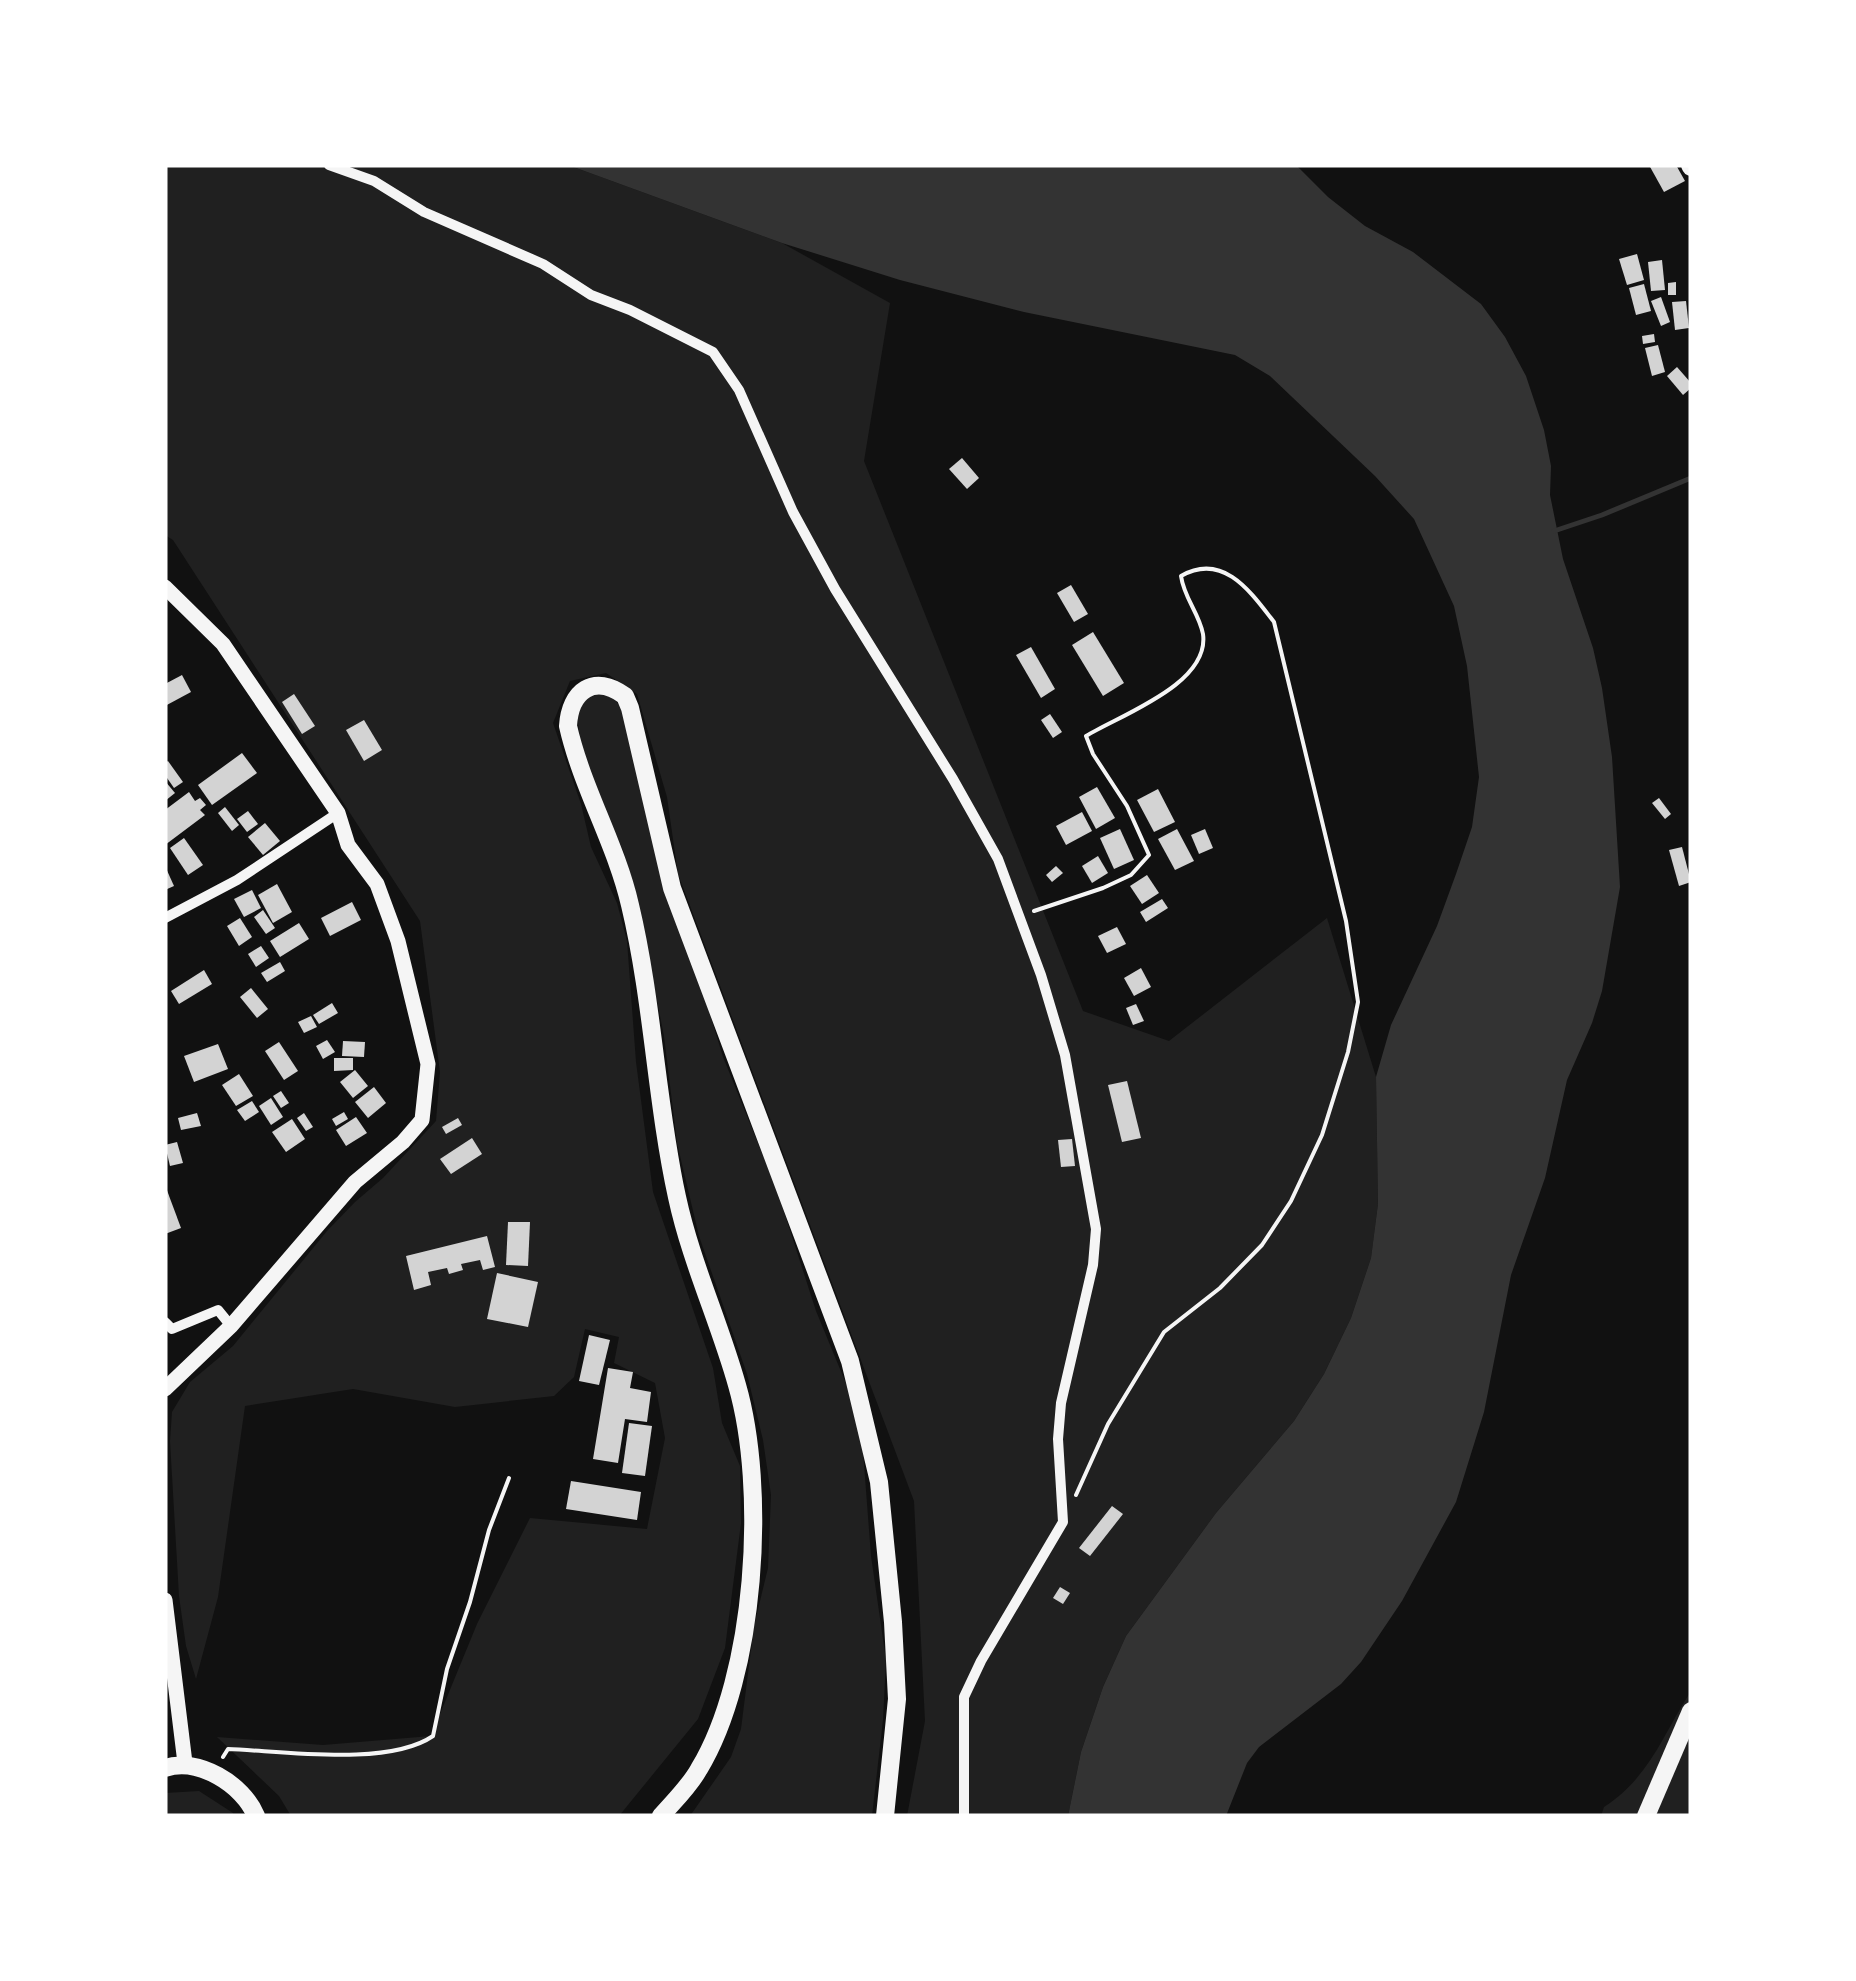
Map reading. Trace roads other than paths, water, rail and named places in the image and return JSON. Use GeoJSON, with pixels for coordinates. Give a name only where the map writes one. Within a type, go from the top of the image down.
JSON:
{"type":"FeatureCollection","features":[{"type":"Feature","properties":{"kind":"main road"},"geometry":{"type":"LineString","coordinates":[[165,587],[222,644],[338,813],[348,845],[376,884],[398,941],[428,1064],[422,1120],[403,1142],[355,1182],[231,1326],[165,1389]]}},
{"type":"Feature","properties":{"kind":"main road"},"geometry":{"type":"LineString","coordinates":[[661,1816],[699,1770],[714,1740],[739,1659],[750,1560],[752,1482],[738,1386],[678,1200],[630,902],[568,726],[569,712],[578,693],[603,686],[625,696],[630,708],[672,888],[850,1361],[881,1497],[894,1622],[897,1699],[885,1816]]}},
{"type":"Feature","properties":{"kind":"main road"},"geometry":{"type":"LineString","coordinates":[[165,1600],[185,1763]]}},
{"type":"Feature","properties":{"kind":"main road"},"geometry":{"type":"LineString","coordinates":[[1646,1816],[1691,1712]]}},
{"type":"Feature","properties":{"kind":"main road"},"geometry":{"type":"LineString","coordinates":[[165,1768],[185,1763],[214,1774],[240,1792],[256,1816]]}},
{"type":"Feature","properties":{"kind":"street"},"geometry":{"type":"LineString","coordinates":[[328,165],[374,181],[424,212],[543,264],[592,296],[630,310],[713,352],[739,390],[793,512],[834,589],[953,778],[998,859],[1042,975],[1065,1055],[1096,1229],[1094,1265],[1061,1403],[1058,1439],[1063,1522],[964,1697],[964,1816]]}},
{"type":"Feature","properties":{"kind":"street"},"geometry":{"type":"LineString","coordinates":[[165,918],[237,880],[338,813]]}},
{"type":"Feature","properties":{"kind":"street"},"geometry":{"type":"LineString","coordinates":[[165,1322],[172,1328],[218,1310],[231,1326]]}},
{"type":"Feature","properties":{"kind":"waterway"},"geometry":{"type":"LineString","coordinates":[[1554,531],[1691,478]]}}]}
